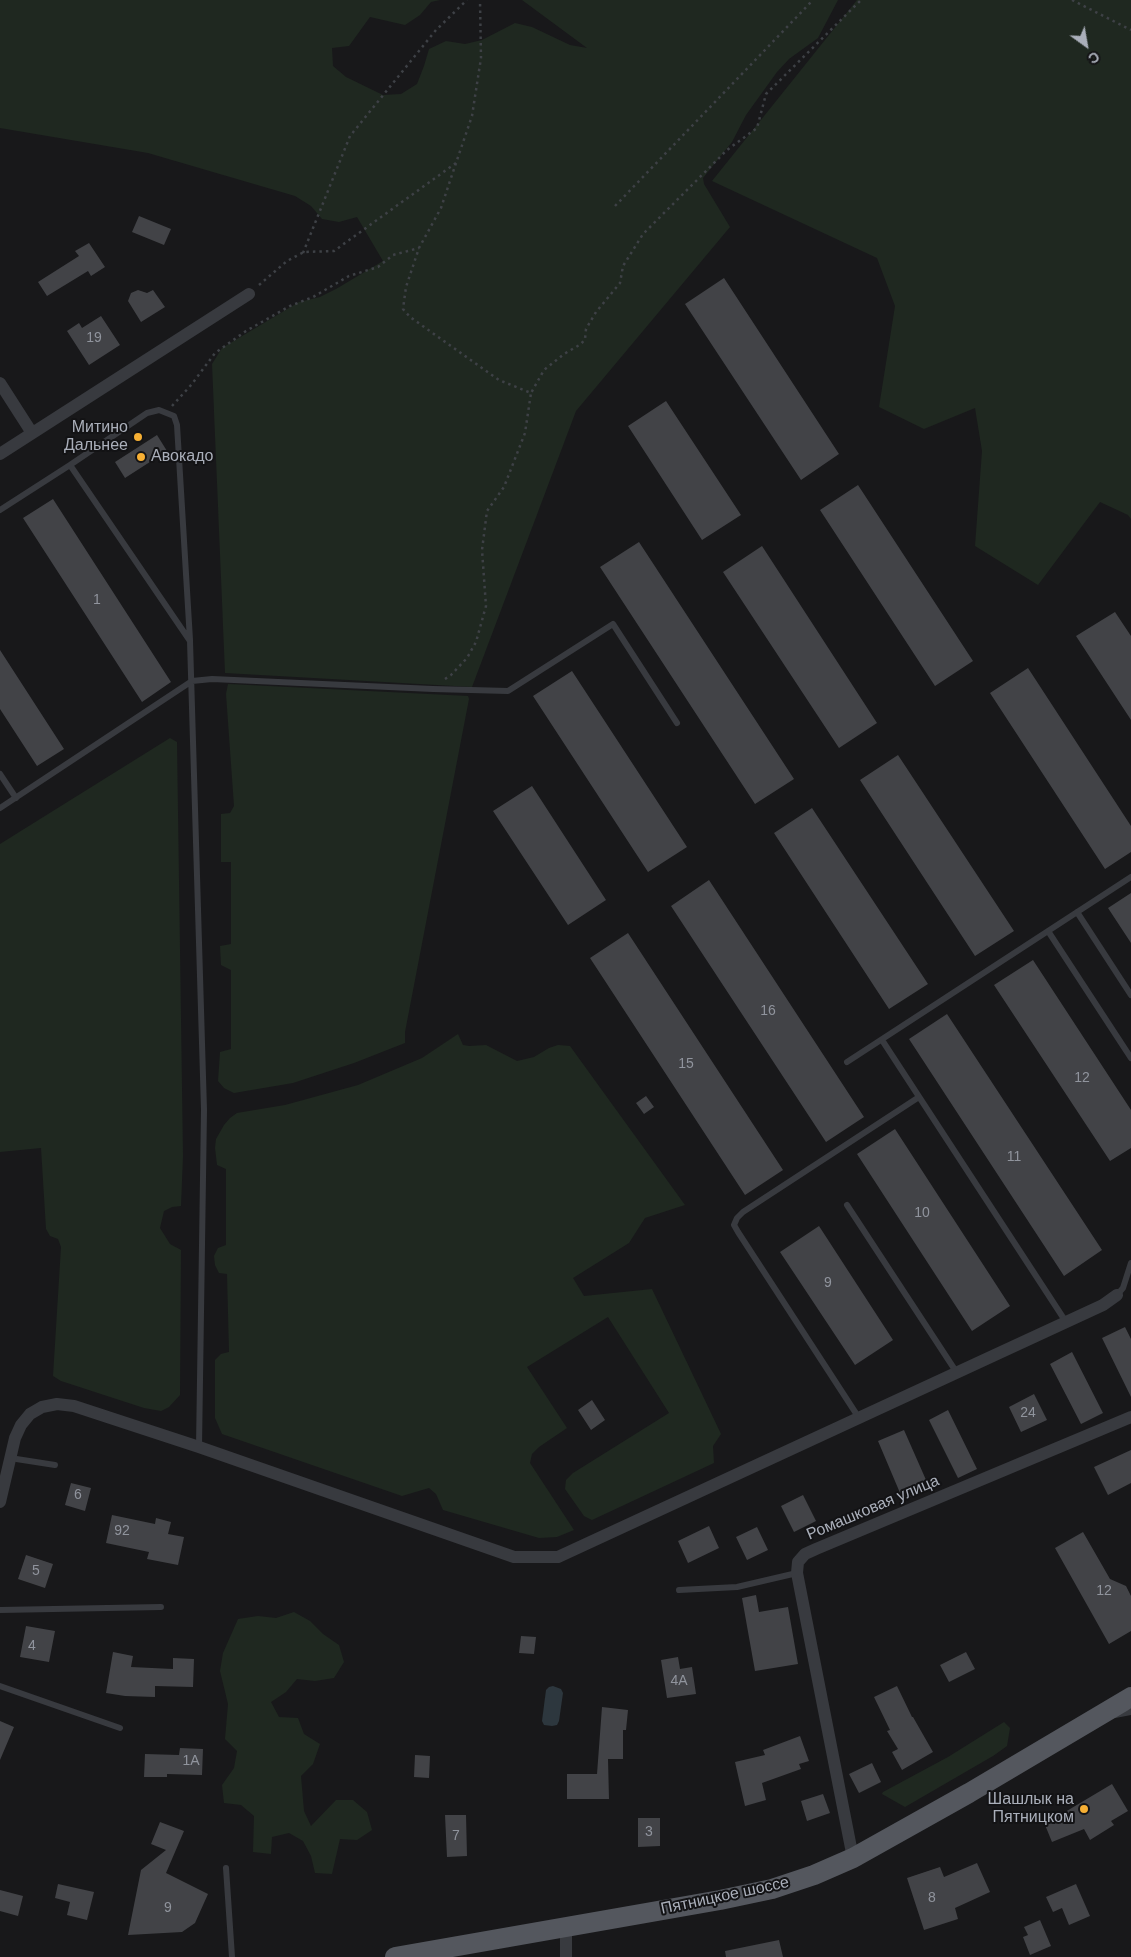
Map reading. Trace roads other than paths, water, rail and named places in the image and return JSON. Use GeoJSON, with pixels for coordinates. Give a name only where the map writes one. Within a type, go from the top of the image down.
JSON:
{"type":"FeatureCollection","features":[{"type":"Feature","properties":{"kind":"main road","name":"Пятницкое шоссе"},"geometry":{"type":"LineString","coordinates":[[395,1957],[455,1949],[772,1889],[814,1875],[853,1858],[969,1793],[1131,1697]]}},
{"type":"Feature","properties":{"kind":"street"},"geometry":{"type":"LineString","coordinates":[[0,454],[249,294]]}},
{"type":"Feature","properties":{"kind":"street"},"geometry":{"type":"LineString","coordinates":[[0,383],[32,433]]}},
{"type":"Feature","properties":{"kind":"street"},"geometry":{"type":"LineString","coordinates":[[0,1502],[7,1453],[21,1425],[30,1414],[42,1407],[57,1404],[74,1406],[199,1447],[514,1557],[558,1557],[1103,1305],[1118,1295]]}},
{"type":"Feature","properties":{"kind":"street","name":"Ромашковая улица"},"geometry":{"type":"LineString","coordinates":[[798,1573],[798,1562],[805,1554],[1131,1417]]}},
{"type":"Feature","properties":{"kind":"street"},"geometry":{"type":"LineString","coordinates":[[798,1573],[853,1858]]}},
{"type":"Feature","properties":{"kind":"street"},"geometry":{"type":"LineString","coordinates":[[566,1928],[566,1957]]}},
{"type":"Feature","properties":{"kind":"lane"},"geometry":{"type":"LineString","coordinates":[[0,510],[147,413],[159,410],[174,416],[178,425],[192,681],[204,1110],[199,1447]]}},
{"type":"Feature","properties":{"kind":"lane"},"geometry":{"type":"LineString","coordinates":[[70,465],[190,641]]}},
{"type":"Feature","properties":{"kind":"lane"},"geometry":{"type":"LineString","coordinates":[[0,808],[192,681],[212,679],[433,690],[508,691],[613,624],[677,723]]}},
{"type":"Feature","properties":{"kind":"lane"},"geometry":{"type":"LineString","coordinates":[[0,774],[16,798]]}},
{"type":"Feature","properties":{"kind":"lane"},"geometry":{"type":"LineString","coordinates":[[847,1062],[1131,877]]}},
{"type":"Feature","properties":{"kind":"lane"},"geometry":{"type":"LineString","coordinates":[[1077,912],[1131,994]]}},
{"type":"Feature","properties":{"kind":"lane"},"geometry":{"type":"LineString","coordinates":[[1048,931],[1131,1058]]}},
{"type":"Feature","properties":{"kind":"lane"},"geometry":{"type":"LineString","coordinates":[[882,1040],[1066,1322]]}},
{"type":"Feature","properties":{"kind":"lane"},"geometry":{"type":"LineString","coordinates":[[859,1418],[734,1225],[742,1212],[919,1097]]}},
{"type":"Feature","properties":{"kind":"lane"},"geometry":{"type":"LineString","coordinates":[[847,1205],[957,1373]]}},
{"type":"Feature","properties":{"kind":"lane"},"geometry":{"type":"LineString","coordinates":[[1118,1295],[1123,1288],[1131,1263]]}},
{"type":"Feature","properties":{"kind":"lane"},"geometry":{"type":"LineString","coordinates":[[7,1453],[55,1465]]}},
{"type":"Feature","properties":{"kind":"lane"},"geometry":{"type":"LineString","coordinates":[[679,1590],[737,1587],[798,1573]]}},
{"type":"Feature","properties":{"kind":"lane"},"geometry":{"type":"LineString","coordinates":[[0,1610],[161,1607]]}},
{"type":"Feature","properties":{"kind":"lane"},"geometry":{"type":"LineString","coordinates":[[0,1686],[120,1728]]}},
{"type":"Feature","properties":{"kind":"lane"},"geometry":{"type":"LineString","coordinates":[[1090,1721],[1131,1712]]}},
{"type":"Feature","properties":{"kind":"lane"},"geometry":{"type":"LineString","coordinates":[[226,1868],[232,1957]]}},
{"type":"Feature","properties":{"kind":"place","name":"Митино Дальнее"},"geometry":{"type":"Point","coordinates":[138,437]}},
{"type":"Feature","properties":{"kind":"place","name":"Авокадо"},"geometry":{"type":"Point","coordinates":[141,457]}},
{"type":"Feature","properties":{"kind":"place","name":"Шашлык на Пятницком"},"geometry":{"type":"Point","coordinates":[1084,1809]}}]}
